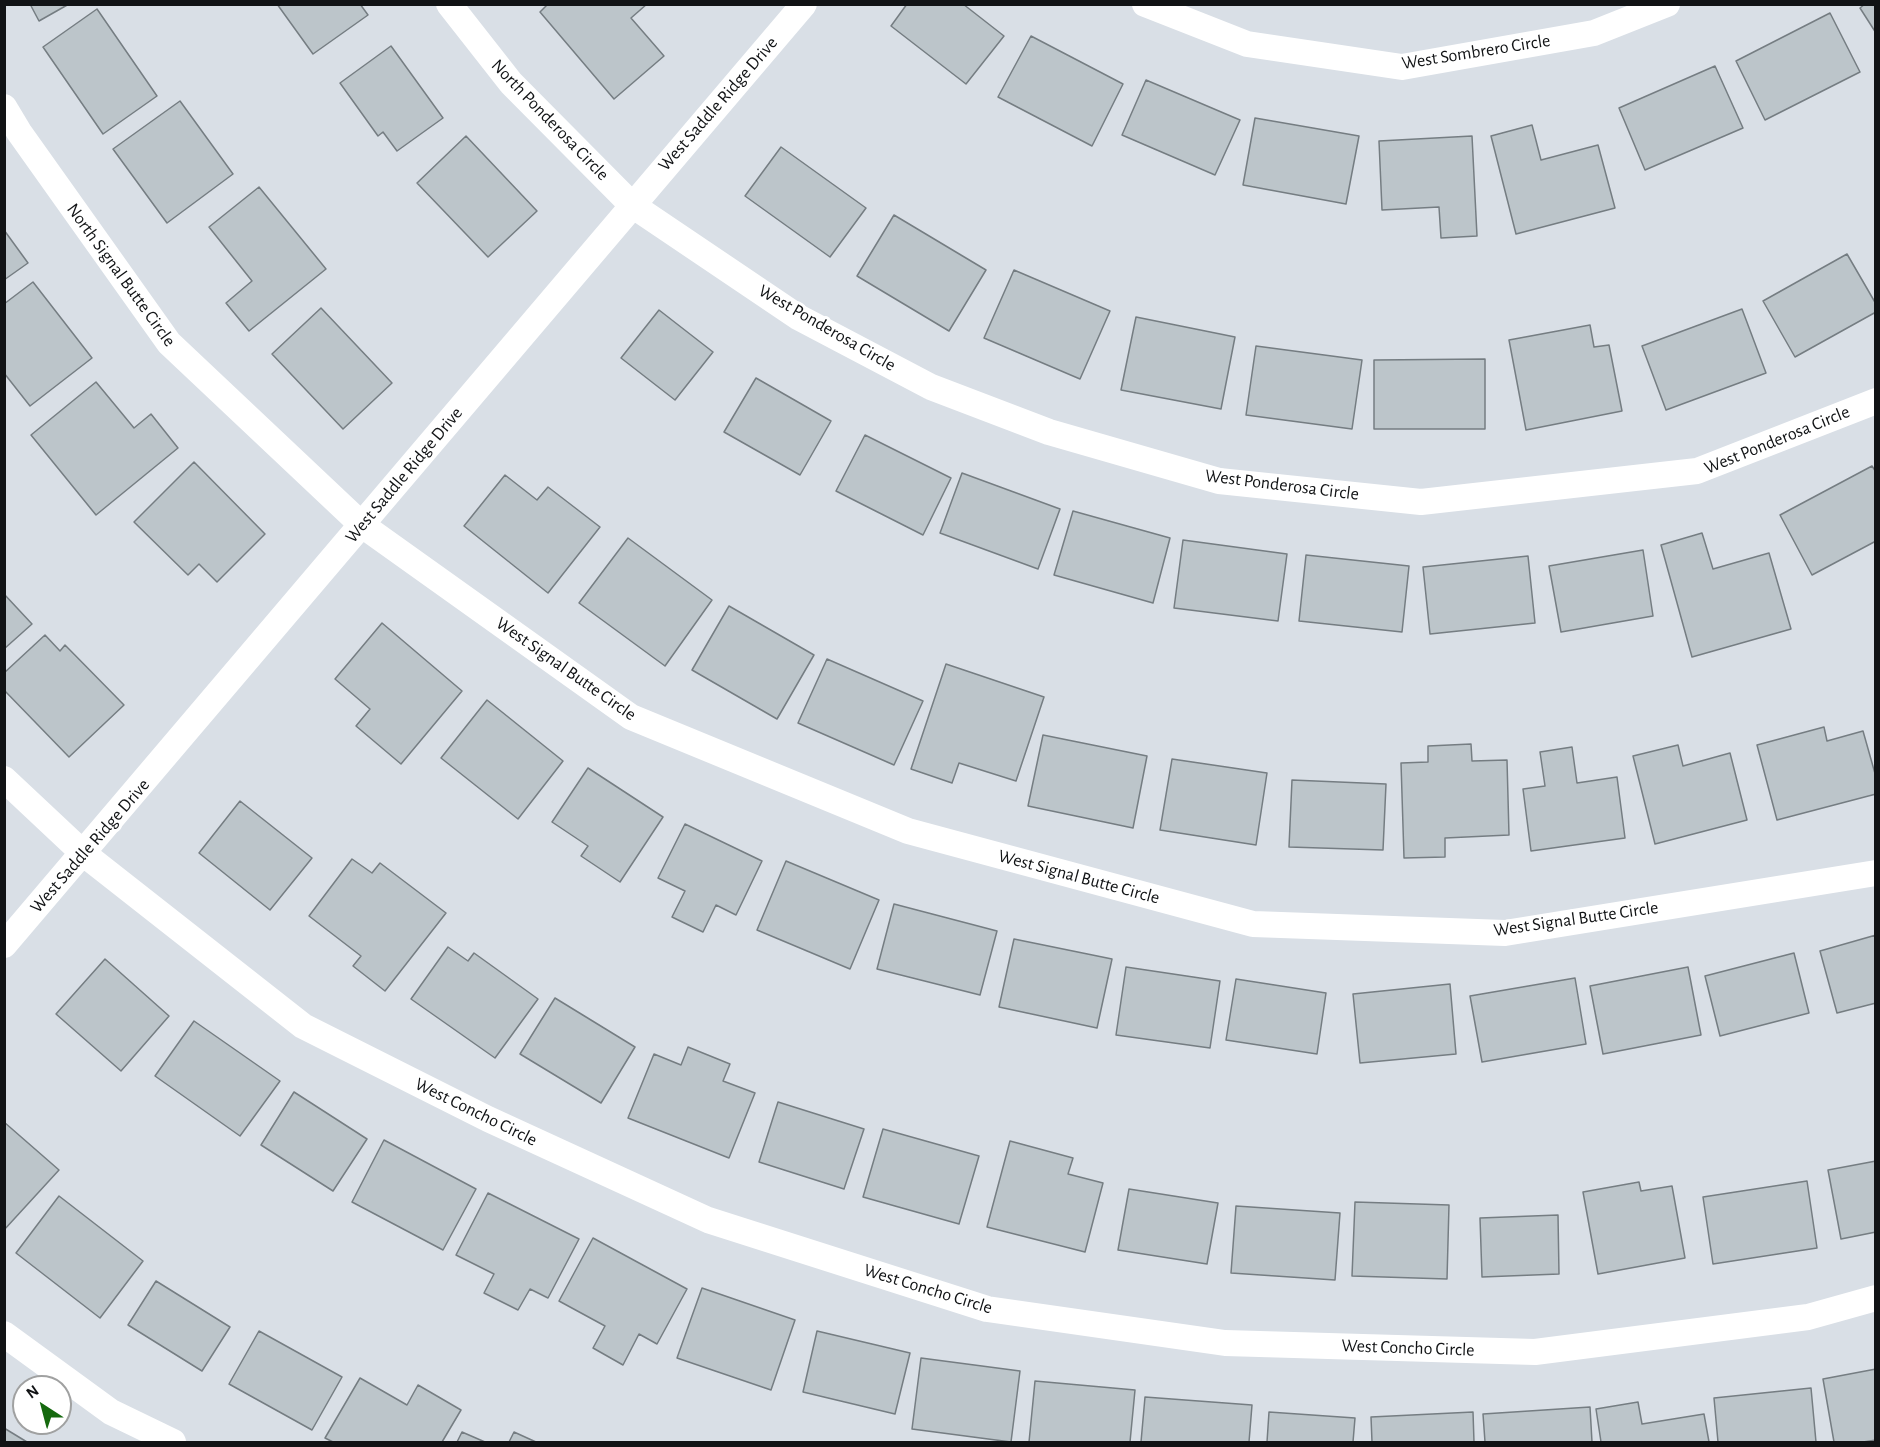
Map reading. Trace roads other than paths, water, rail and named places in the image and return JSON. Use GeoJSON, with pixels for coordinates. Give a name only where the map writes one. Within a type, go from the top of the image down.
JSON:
{"type":"FeatureCollection","features":[{"type":"Feature","properties":{"kind":"street","name":"North Ponderosa Circle"},"geometry":{"type":"LineString","coordinates":[[449,4],[511,83],[632,205]]}},
{"type":"Feature","properties":{"kind":"street","name":"West Saddle Ridge Drive"},"geometry":{"type":"LineString","coordinates":[[4,945],[84,854],[804,4]]}},
{"type":"Feature","properties":{"kind":"street","name":"West Sombrero Circle"},"geometry":{"type":"LineString","coordinates":[[1144,4],[1247,44],[1402,67],[1594,33],[1667,4]]}},
{"type":"Feature","properties":{"kind":"street","name":"North Signal Butte Circle"},"geometry":{"type":"LineString","coordinates":[[4,107],[19,132],[168,344],[362,525]]}},
{"type":"Feature","properties":{"kind":"street","name":"West Ponderosa Circle"},"geometry":{"type":"LineString","coordinates":[[632,205],[798,316],[931,387],[1049,432],[1219,481],[1421,502],[1697,471],[1875,401]]}},
{"type":"Feature","properties":{"kind":"street","name":"West Signal Butte Circle"},"geometry":{"type":"LineString","coordinates":[[362,525],[631,717],[908,831],[1253,924],[1505,933],[1875,873]]}},
{"type":"Feature","properties":{"kind":"street","name":"West Concho Circle"},"geometry":{"type":"LineString","coordinates":[[4,779],[84,854],[303,1026],[488,1119],[708,1220],[987,1309],[1225,1343],[1535,1352],[1808,1317],[1875,1298]]}},
{"type":"Feature","properties":{"kind":"street"},"geometry":{"type":"LineString","coordinates":[[4,1334],[111,1412],[173,1443]]}}]}
